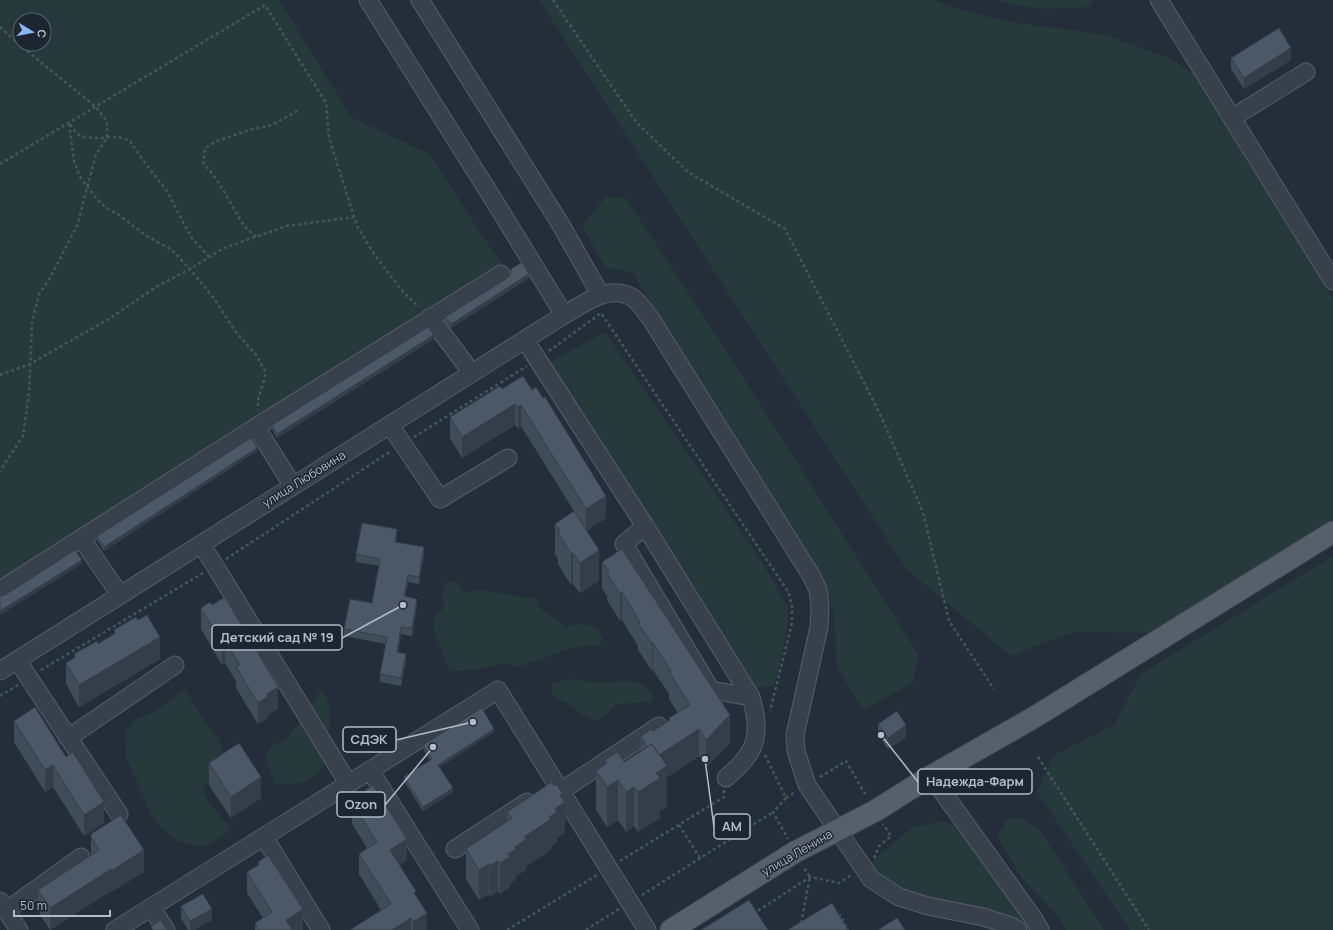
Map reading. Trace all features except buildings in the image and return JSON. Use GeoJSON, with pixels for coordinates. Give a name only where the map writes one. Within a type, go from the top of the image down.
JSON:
{"type":"FeatureCollection","features":[{"type":"Feature","properties":{"kind":"main road","name":"улица Ленина"},"geometry":{"type":"LineString","coordinates":[[671,930],[795,852],[875,811],[1033,718],[1333,532]]}},
{"type":"Feature","properties":{"kind":"street"},"geometry":{"type":"LineString","coordinates":[[368,0],[492,197],[564,316]]}},
{"type":"Feature","properties":{"kind":"street"},"geometry":{"type":"LineString","coordinates":[[420,0],[561,225],[606,293],[623,294],[633,298],[642,307],[651,320],[812,577],[818,590],[820,607],[819,627],[795,736],[796,752],[808,785],[871,879],[899,897],[928,906],[983,917],[1009,925],[1018,930]]}},
{"type":"Feature","properties":{"kind":"street"},"geometry":{"type":"LineString","coordinates":[[1160,0],[1333,281]]}},
{"type":"Feature","properties":{"kind":"street"},"geometry":{"type":"LineString","coordinates":[[1232,118],[1306,72]]}},
{"type":"Feature","properties":{"kind":"street"},"geometry":{"type":"LineString","coordinates":[[0,590],[430,317],[501,274]]}},
{"type":"Feature","properties":{"kind":"street","name":"улица Любовина"},"geometry":{"type":"LineString","coordinates":[[0,671],[472,373],[564,316],[606,293]]}},
{"type":"Feature","properties":{"kind":"street"},"geometry":{"type":"LineString","coordinates":[[430,317],[472,373]]}},
{"type":"Feature","properties":{"kind":"street"},"geometry":{"type":"LineString","coordinates":[[525,340],[645,526],[751,697],[756,714],[757,732],[751,750],[745,760],[726,778]]}},
{"type":"Feature","properties":{"kind":"street"},"geometry":{"type":"LineString","coordinates":[[390,425],[404,443],[440,499],[508,458]]}},
{"type":"Feature","properties":{"kind":"street"},"geometry":{"type":"LineString","coordinates":[[256,427],[293,486]]}},
{"type":"Feature","properties":{"kind":"street"},"geometry":{"type":"LineString","coordinates":[[645,526],[624,544],[712,690],[751,697]]}},
{"type":"Feature","properties":{"kind":"street"},"geometry":{"type":"LineString","coordinates":[[81,538],[120,595]]}},
{"type":"Feature","properties":{"kind":"street"},"geometry":{"type":"LineString","coordinates":[[201,544],[348,783]]}},
{"type":"Feature","properties":{"kind":"street"},"geometry":{"type":"LineString","coordinates":[[17,660],[118,814]]}},
{"type":"Feature","properties":{"kind":"street"},"geometry":{"type":"LineString","coordinates":[[68,738],[175,665]]}},
{"type":"Feature","properties":{"kind":"street"},"geometry":{"type":"LineString","coordinates":[[115,930],[498,690],[647,930]]}},
{"type":"Feature","properties":{"kind":"street"},"geometry":{"type":"LineString","coordinates":[[455,849],[659,726]]}},
{"type":"Feature","properties":{"kind":"street"},"geometry":{"type":"LineString","coordinates":[[370,770],[470,930]]}},
{"type":"Feature","properties":{"kind":"street"},"geometry":{"type":"LineString","coordinates":[[929,778],[1034,919],[1040,930]]}},
{"type":"Feature","properties":{"kind":"street"},"geometry":{"type":"LineString","coordinates":[[264,837],[321,930]]}},
{"type":"Feature","properties":{"kind":"street"},"geometry":{"type":"LineString","coordinates":[[19,930],[3,906],[81,857]]}},
{"type":"Feature","properties":{"kind":"street"},"geometry":{"type":"LineString","coordinates":[[151,907],[166,930]]}},
{"type":"Feature","properties":{"kind":"path"},"geometry":{"type":"LineString","coordinates":[[552,0],[636,122],[688,172],[785,229],[879,412],[923,512],[949,620],[994,689]]}},
{"type":"Feature","properties":{"kind":"path"},"geometry":{"type":"LineString","coordinates":[[0,164],[266,5],[326,103],[329,138],[357,226],[376,257],[404,293],[430,317]]}},
{"type":"Feature","properties":{"kind":"path"},"geometry":{"type":"LineString","coordinates":[[0,27],[27,51],[96,106],[107,121],[107,138],[96,154],[77,226],[50,278],[39,294],[32,323],[27,412],[23,436],[0,471]]}},
{"type":"Feature","properties":{"kind":"path"},"geometry":{"type":"LineString","coordinates":[[256,237],[244,226],[219,183],[203,162],[205,148],[217,141],[249,130],[272,125],[298,110]]}},
{"type":"Feature","properties":{"kind":"path"},"geometry":{"type":"LineString","coordinates":[[69,123],[77,134],[85,137],[118,137],[129,140],[167,190],[191,237],[209,258]]}},
{"type":"Feature","properties":{"kind":"path"},"geometry":{"type":"LineString","coordinates":[[69,123],[74,161],[80,177],[97,199],[105,207],[119,215],[145,235],[172,250],[190,269],[215,300],[235,331],[257,356],[266,373],[258,400],[256,427]]}},
{"type":"Feature","properties":{"kind":"path"},"geometry":{"type":"LineString","coordinates":[[0,375],[30,364],[109,319],[156,287],[190,269],[224,248],[287,226],[354,217]]}},
{"type":"Feature","properties":{"kind":"path"},"geometry":{"type":"LineString","coordinates":[[0,696],[215,566],[404,443],[538,360],[601,313],[788,593],[792,608],[792,623],[770,711]]}},
{"type":"Feature","properties":{"kind":"path"},"geometry":{"type":"LineString","coordinates":[[586,930],[773,812],[786,798],[765,756],[764,751]]}},
{"type":"Feature","properties":{"kind":"path"},"geometry":{"type":"LineString","coordinates":[[1038,756],[1149,930]]}},
{"type":"Feature","properties":{"kind":"path"},"geometry":{"type":"LineString","coordinates":[[507,930],[724,797],[726,778]]}},
{"type":"Feature","properties":{"kind":"path"},"geometry":{"type":"LineString","coordinates":[[773,812],[810,877],[801,923]]}},
{"type":"Feature","properties":{"kind":"path"},"geometry":{"type":"LineString","coordinates":[[679,825],[700,858]]}},
{"type":"Feature","properties":{"kind":"path"},"geometry":{"type":"LineString","coordinates":[[747,918],[810,877],[834,881]]}},
{"type":"Feature","properties":{"kind":"path"},"geometry":{"type":"LineString","coordinates":[[834,914],[841,916],[848,930]]}},
{"type":"Feature","properties":{"kind":"path"},"geometry":{"type":"LineString","coordinates":[[795,926],[808,919]]}},
{"type":"Feature","properties":{"kind":"green space"},"geometry":{"type":"Polygon","coordinates":[[[0,0],[279,0],[352,118],[430,154],[481,234],[503,265],[454,294],[0,590],[0,0]]]}},
{"type":"Feature","properties":{"kind":"green space"},"geometry":{"type":"Polygon","coordinates":[[[539,0],[936,0],[958,9],[1004,21],[1106,35],[1164,56],[1194,73],[1333,299],[1333,522],[1153,633],[1072,632],[1011,656],[907,570],[539,0]]]}},
{"type":"Feature","properties":{"kind":"green space"},"geometry":{"type":"Polygon","coordinates":[[[998,0],[1093,0],[1089,7],[1042,9],[1014,5],[998,0]]]}},
{"type":"Feature","properties":{"kind":"green space"},"geometry":{"type":"Polygon","coordinates":[[[606,197],[625,197],[724,347],[918,654],[913,683],[863,710],[837,667],[834,612],[795,533],[633,273],[605,267],[582,225],[606,197]]]}},
{"type":"Feature","properties":{"kind":"green space"},"geometry":{"type":"Polygon","coordinates":[[[605,332],[761,561],[788,607],[788,621],[774,686],[752,688],[550,362],[605,332]]]}},
{"type":"Feature","properties":{"kind":"green space"},"geometry":{"type":"Polygon","coordinates":[[[1333,556],[1333,930],[1130,930],[1037,792],[1053,756],[1114,725],[1141,674],[1333,556]]]}},
{"type":"Feature","properties":{"kind":"green space"},"geometry":{"type":"Polygon","coordinates":[[[457,581],[464,594],[485,591],[530,598],[536,597],[541,609],[566,627],[580,623],[597,628],[603,639],[599,645],[571,648],[519,667],[504,663],[484,668],[450,671],[433,628],[436,615],[444,608],[443,593],[446,582],[457,581]]]}},
{"type":"Feature","properties":{"kind":"green space"},"geometry":{"type":"Polygon","coordinates":[[[577,679],[591,682],[629,681],[643,684],[652,693],[653,702],[616,704],[608,713],[597,721],[582,714],[567,703],[556,698],[551,691],[552,683],[577,679]]]}},
{"type":"Feature","properties":{"kind":"green space"},"geometry":{"type":"Polygon","coordinates":[[[185,689],[205,722],[219,739],[223,754],[213,777],[202,789],[208,801],[230,829],[222,837],[202,847],[178,841],[160,827],[151,815],[126,757],[125,732],[137,719],[154,712],[185,689]]]}},
{"type":"Feature","properties":{"kind":"green space"},"geometry":{"type":"Polygon","coordinates":[[[322,689],[329,705],[330,726],[325,744],[327,760],[317,774],[308,780],[292,784],[275,784],[265,757],[272,745],[287,739],[304,718],[322,689]]]}},
{"type":"Feature","properties":{"kind":"green space"},"geometry":{"type":"Polygon","coordinates":[[[1008,818],[1021,818],[1040,830],[1104,930],[1066,930],[1057,915],[1022,878],[997,836],[1008,818]]]}},
{"type":"Feature","properties":{"kind":"green space"},"geometry":{"type":"Polygon","coordinates":[[[943,821],[955,826],[1034,930],[1018,930],[928,906],[863,868],[914,827],[943,821]]]}},
{"type":"Feature","properties":{"kind":"place","name":"Детский сад № 19"},"geometry":{"type":"Point","coordinates":[403,605]}},
{"type":"Feature","properties":{"kind":"place","name":"СДЭК"},"geometry":{"type":"Point","coordinates":[473,722]}},
{"type":"Feature","properties":{"kind":"place","name":"Надежда-Фарм"},"geometry":{"type":"Point","coordinates":[881,735]}},
{"type":"Feature","properties":{"kind":"place","name":"Ozon"},"geometry":{"type":"Point","coordinates":[433,747]}},
{"type":"Feature","properties":{"kind":"place","name":"АМ"},"geometry":{"type":"Point","coordinates":[705,759]}}]}
